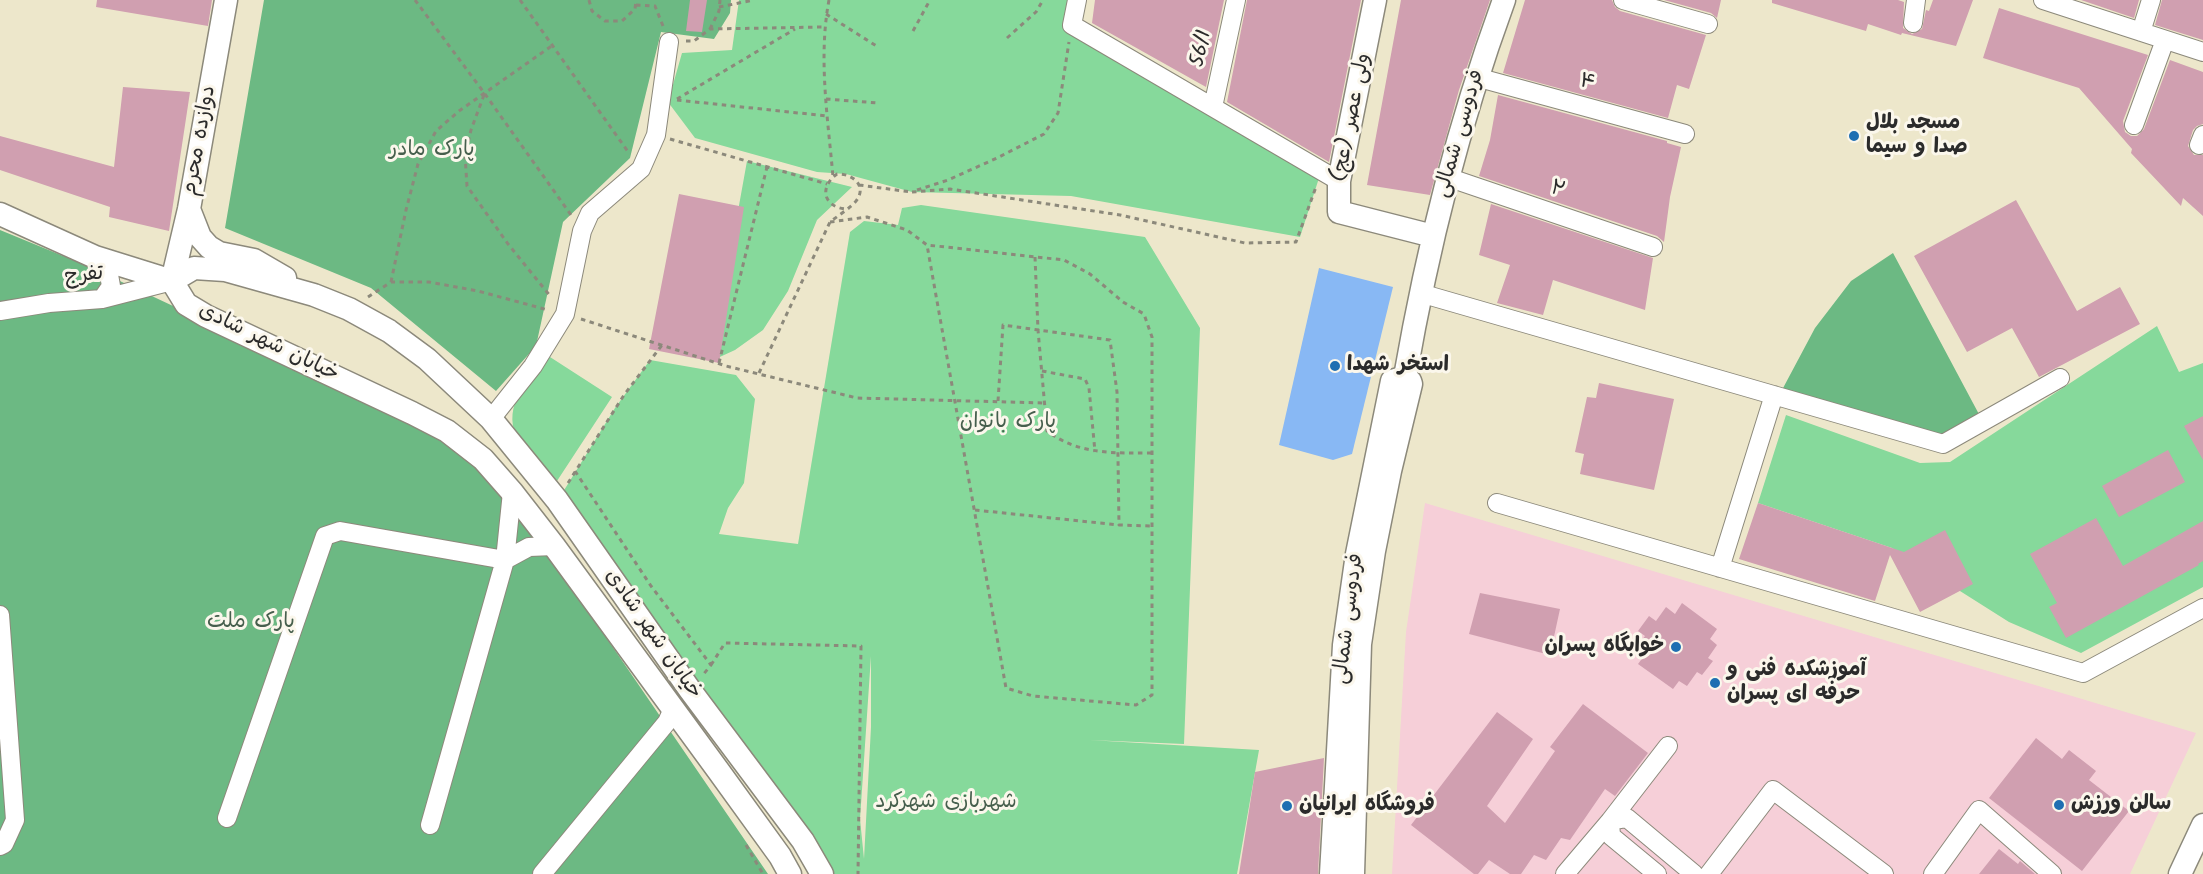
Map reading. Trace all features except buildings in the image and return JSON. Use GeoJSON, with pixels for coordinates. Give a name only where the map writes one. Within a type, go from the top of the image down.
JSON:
{"type":"FeatureCollection","features":[{"type":"Feature","properties":{"kind":"main road","name":"دوازده محرم"},"geometry":{"type":"LineString","coordinates":[[172,281],[189,209],[226,0]]}},
{"type":"Feature","properties":{"kind":"main road","name":"ولی عصر (عج)"},"geometry":{"type":"LineString","coordinates":[[1375,0],[1328,182],[1340,212],[1433,236]]}},
{"type":"Feature","properties":{"kind":"main road","name":"فردوسی شمالی"},"geometry":{"type":"LineString","coordinates":[[1405,377],[1420,293],[1447,177],[1476,77],[1504,0]]}},
{"type":"Feature","properties":{"kind":"main road"},"geometry":{"type":"LineString","coordinates":[[189,209],[200,237],[209,247],[219,253],[254,260],[315,296]]}},
{"type":"Feature","properties":{"kind":"main road"},"geometry":{"type":"LineString","coordinates":[[0,214],[95,257],[172,281]]}},
{"type":"Feature","properties":{"kind":"main road","name":"خیابان شهر شادی"},"geometry":{"type":"LineString","coordinates":[[790,874],[773,847],[554,546],[483,459],[447,431],[206,316],[186,304],[172,281],[194,268],[225,270],[315,296],[349,309],[389,331],[427,359],[491,420],[558,500],[690,690],[803,842],[822,874]]}},
{"type":"Feature","properties":{"kind":"main road"},"geometry":{"type":"LineString","coordinates":[[206,316],[196,307],[189,295],[189,283],[196,276],[225,270]]}},
{"type":"Feature","properties":{"kind":"main road","name":"فردوسی شمالی"},"geometry":{"type":"LineString","coordinates":[[1331,874],[1344,645],[1357,554],[1392,381],[1405,377]]}},
{"type":"Feature","properties":{"kind":"main road","name":"فردوسی شمالی"},"geometry":{"type":"LineString","coordinates":[[1353,874],[1360,644],[1388,483],[1411,384],[1405,377]]}},
{"type":"Feature","properties":{"kind":"main road"},"geometry":{"type":"LineString","coordinates":[[2180,874],[2203,825]]}},
{"type":"Feature","properties":{"kind":"street"},"geometry":{"type":"LineString","coordinates":[[1077,0],[1072,25],[1213,107],[1328,182]]}},
{"type":"Feature","properties":{"kind":"street","name":"56/1"},"geometry":{"type":"LineString","coordinates":[[1213,107],[1236,0]]}},
{"type":"Feature","properties":{"kind":"street"},"geometry":{"type":"LineString","coordinates":[[1623,0],[1708,24]]}},
{"type":"Feature","properties":{"kind":"street"},"geometry":{"type":"LineString","coordinates":[[1913,23],[1916,0]]}},
{"type":"Feature","properties":{"kind":"street"},"geometry":{"type":"LineString","coordinates":[[2043,0],[2203,52]]}},
{"type":"Feature","properties":{"kind":"street"},"geometry":{"type":"LineString","coordinates":[[2141,32],[2151,0]]}},
{"type":"Feature","properties":{"kind":"street"},"geometry":{"type":"LineString","coordinates":[[2134,125],[2165,40]]}},
{"type":"Feature","properties":{"kind":"street"},"geometry":{"type":"LineString","coordinates":[[491,420],[533,366],[565,314],[582,231],[590,213],[641,169],[669,99],[669,42]]}},
{"type":"Feature","properties":{"kind":"street","name":"۴"},"geometry":{"type":"LineString","coordinates":[[1476,77],[1685,134]]}},
{"type":"Feature","properties":{"kind":"street","name":"۲"},"geometry":{"type":"LineString","coordinates":[[1447,177],[1653,247]]}},
{"type":"Feature","properties":{"kind":"street"},"geometry":{"type":"LineString","coordinates":[[95,257],[108,269],[111,286],[102,299]]}},
{"type":"Feature","properties":{"kind":"street","name":"تفرج"},"geometry":{"type":"LineString","coordinates":[[0,311],[49,303],[102,299],[172,281]]}},
{"type":"Feature","properties":{"kind":"street"},"geometry":{"type":"LineString","coordinates":[[1420,293],[1944,444],[2060,378]]}},
{"type":"Feature","properties":{"kind":"street"},"geometry":{"type":"LineString","coordinates":[[1720,568],[1774,395]]}},
{"type":"Feature","properties":{"kind":"street"},"geometry":{"type":"LineString","coordinates":[[430,825],[505,560],[512,492]]}},
{"type":"Feature","properties":{"kind":"street"},"geometry":{"type":"LineString","coordinates":[[1497,503],[2083,672],[2203,608]]}},
{"type":"Feature","properties":{"kind":"street"},"geometry":{"type":"LineString","coordinates":[[228,818],[325,536],[340,531],[505,560],[529,547],[554,546]]}},
{"type":"Feature","properties":{"kind":"street"},"geometry":{"type":"LineString","coordinates":[[0,615],[15,820],[4,844],[0,846]]}},
{"type":"Feature","properties":{"kind":"street"},"geometry":{"type":"LineString","coordinates":[[542,874],[667,722],[672,711]]}},
{"type":"Feature","properties":{"kind":"street"},"geometry":{"type":"LineString","coordinates":[[1565,874],[1610,821],[1668,746]]}},
{"type":"Feature","properties":{"kind":"street"},"geometry":{"type":"LineString","coordinates":[[1708,874],[1773,790],[1884,874]]}},
{"type":"Feature","properties":{"kind":"street"},"geometry":{"type":"LineString","coordinates":[[1933,874],[1978,810],[2052,874]]}},
{"type":"Feature","properties":{"kind":"street"},"geometry":{"type":"LineString","coordinates":[[1610,821],[1627,818],[1694,874]]}},
{"type":"Feature","properties":{"kind":"street"},"geometry":{"type":"LineString","coordinates":[[1610,821],[1611,836],[1657,874]]}},
{"type":"Feature","properties":{"kind":"path"},"geometry":{"type":"LineString","coordinates":[[415,0],[582,231]]}},
{"type":"Feature","properties":{"kind":"path"},"geometry":{"type":"LineString","coordinates":[[520,0],[641,169]]}},
{"type":"Feature","properties":{"kind":"path"},"geometry":{"type":"LineString","coordinates":[[590,0],[592,11],[605,21],[622,21],[635,9],[636,2],[655,6],[669,42],[694,41],[710,29],[720,7],[720,0]]}},
{"type":"Feature","properties":{"kind":"path"},"geometry":{"type":"LineString","coordinates":[[720,7],[754,0]]}},
{"type":"Feature","properties":{"kind":"path"},"geometry":{"type":"LineString","coordinates":[[829,0],[824,27],[827,116],[833,177]]}},
{"type":"Feature","properties":{"kind":"path"},"geometry":{"type":"LineString","coordinates":[[913,31],[930,0]]}},
{"type":"Feature","properties":{"kind":"path"},"geometry":{"type":"LineString","coordinates":[[1007,38],[1036,12],[1043,0]]}},
{"type":"Feature","properties":{"kind":"path"},"geometry":{"type":"LineString","coordinates":[[826,14],[879,47]]}},
{"type":"Feature","properties":{"kind":"path"},"geometry":{"type":"LineString","coordinates":[[912,192],[958,175],[1044,134],[1058,113],[1072,25]]}},
{"type":"Feature","properties":{"kind":"path"},"geometry":{"type":"LineString","coordinates":[[710,29],[824,27]]}},
{"type":"Feature","properties":{"kind":"path"},"geometry":{"type":"LineString","coordinates":[[669,99],[797,28]]}},
{"type":"Feature","properties":{"kind":"path"},"geometry":{"type":"LineString","coordinates":[[391,282],[405,210],[418,164],[436,130],[552,45]]}},
{"type":"Feature","properties":{"kind":"path"},"geometry":{"type":"LineString","coordinates":[[485,94],[471,130],[465,155],[467,186],[508,244],[565,314]]}},
{"type":"Feature","properties":{"kind":"path"},"geometry":{"type":"LineString","coordinates":[[669,99],[827,116]]}},
{"type":"Feature","properties":{"kind":"path"},"geometry":{"type":"LineString","coordinates":[[826,99],[878,103]]}},
{"type":"Feature","properties":{"kind":"path"},"geometry":{"type":"LineString","coordinates":[[656,135],[827,184]]}},
{"type":"Feature","properties":{"kind":"path"},"geometry":{"type":"LineString","coordinates":[[719,363],[767,167]]}},
{"type":"Feature","properties":{"kind":"path"},"geometry":{"type":"LineString","coordinates":[[846,208],[837,208],[825,195],[827,184],[837,174],[846,174],[854,178],[859,185],[860,195],[855,204],[846,208],[830,222],[759,373],[857,398],[1045,403]]}},
{"type":"Feature","properties":{"kind":"path"},"geometry":{"type":"LineString","coordinates":[[859,185],[912,192],[950,189],[1120,215],[1245,243],[1296,242],[1328,182]]}},
{"type":"Feature","properties":{"kind":"path"},"geometry":{"type":"LineString","coordinates":[[830,222],[867,217],[907,230],[927,245],[1064,260],[1090,274],[1123,302],[1144,314],[1152,337],[1152,695],[1136,705],[1033,696],[1006,688],[927,245]]}},
{"type":"Feature","properties":{"kind":"path"},"geometry":{"type":"LineString","coordinates":[[1035,257],[1038,330],[1047,431],[1059,440],[1095,452],[1152,453]]}},
{"type":"Feature","properties":{"kind":"path"},"geometry":{"type":"LineString","coordinates":[[998,401],[1003,326],[1110,340],[1117,392],[1119,525]]}},
{"type":"Feature","properties":{"kind":"path"},"geometry":{"type":"LineString","coordinates":[[558,500],[624,394],[662,345]]}},
{"type":"Feature","properties":{"kind":"path"},"geometry":{"type":"LineString","coordinates":[[1042,371],[1085,379],[1089,388],[1095,452]]}},
{"type":"Feature","properties":{"kind":"path"},"geometry":{"type":"LineString","coordinates":[[575,471],[651,586],[711,665]]}},
{"type":"Feature","properties":{"kind":"path"},"geometry":{"type":"LineString","coordinates":[[974,510],[1119,525],[1152,526]]}},
{"type":"Feature","properties":{"kind":"path"},"geometry":{"type":"LineString","coordinates":[[690,690],[711,665],[725,643],[861,646],[858,874]]}},
{"type":"Feature","properties":{"kind":"shaded area","name":"آموزشکده فنی و حرفه ای پسران"},"geometry":{"type":"Polygon","coordinates":[[[1425,503],[2196,733],[2130,874],[1392,874],[1406,632],[1425,503]]]}},
{"type":"Feature","properties":{"kind":"green space","name":"پارک مادر"},"geometry":{"type":"Polygon","coordinates":[[[264,0],[731,0],[730,13],[714,39],[661,32],[630,158],[563,222],[536,346],[496,391],[371,288],[225,228],[264,0]]]}},
{"type":"Feature","properties":{"kind":"green space"},"geometry":{"type":"Polygon","coordinates":[[[739,0],[1069,0],[1065,27],[1319,178],[1300,237],[1071,196],[912,192],[846,174],[817,172],[695,138],[668,102],[682,53],[732,50],[739,0]]]}},
{"type":"Feature","properties":{"kind":"green space"},"geometry":{"type":"Polygon","coordinates":[[[747,161],[852,187],[817,220],[788,291],[763,330],[735,350],[711,361],[747,161]]]}},
{"type":"Feature","properties":{"kind":"green space"},"geometry":{"type":"Polygon","coordinates":[[[921,205],[1145,237],[1200,328],[1184,744],[1089,740],[1259,750],[1237,874],[832,874],[558,500],[615,408],[650,360],[736,375],[755,399],[744,483],[728,508],[719,534],[798,544],[850,232],[864,221],[898,225],[902,208],[921,205]],[[871,656],[860,819],[864,859],[871,727],[871,656]]]}},
{"type":"Feature","properties":{"kind":"green space","name":"پارک ملت"},"geometry":{"type":"Polygon","coordinates":[[[0,230],[90,267],[205,321],[333,383],[465,454],[532,529],[768,874],[0,874],[0,230]]]}},
{"type":"Feature","properties":{"kind":"green space"},"geometry":{"type":"Polygon","coordinates":[[[1893,253],[1981,418],[1943,438],[1782,390],[1815,328],[1851,281],[1893,253]]]}},
{"type":"Feature","properties":{"kind":"green space"},"geometry":{"type":"Polygon","coordinates":[[[2157,326],[2179,372],[2203,363],[2203,587],[2081,653],[2009,622],[1892,548],[1758,503],[1786,415],[1920,463],[1950,462],[2157,326]]]}},
{"type":"Feature","properties":{"kind":"green space"},"geometry":{"type":"Polygon","coordinates":[[[550,357],[612,397],[557,481],[514,430],[512,419],[513,409],[522,389],[550,357]]]}},
{"type":"Feature","properties":{"kind":"water","name":"استخر شهدا"},"geometry":{"type":"Polygon","coordinates":[[[1319,268],[1393,287],[1352,454],[1333,460],[1279,445],[1319,268]]]}},
{"type":"Feature","properties":{"kind":"place","name":"مسجد بلال صدا و سیما"},"geometry":{"type":"Point","coordinates":[1854,136]}},
{"type":"Feature","properties":{"kind":"place","name":"استخر شهدا"},"geometry":{"type":"Point","coordinates":[1335,366]}},
{"type":"Feature","properties":{"kind":"place","name":"خوابگاه پسران"},"geometry":{"type":"Point","coordinates":[1676,647]}},
{"type":"Feature","properties":{"kind":"place","name":"آموزشکده فنی و حرفه ای پسران"},"geometry":{"type":"Point","coordinates":[1715,683]}},
{"type":"Feature","properties":{"kind":"place","name":"سالن ورزش"},"geometry":{"type":"Point","coordinates":[2059,805]}},
{"type":"Feature","properties":{"kind":"place","name":"فروشگاه ایرانیان"},"geometry":{"type":"Point","coordinates":[1287,806]}},
{"type":"Feature","properties":{"kind":"park label","name":"پارک بانوان"},"geometry":{"type":"Point","coordinates":[1008,423]}},
{"type":"Feature","properties":{"kind":"park label","name":"شهربازی شهرکرد"},"geometry":{"type":"Point","coordinates":[946,803]}}]}
